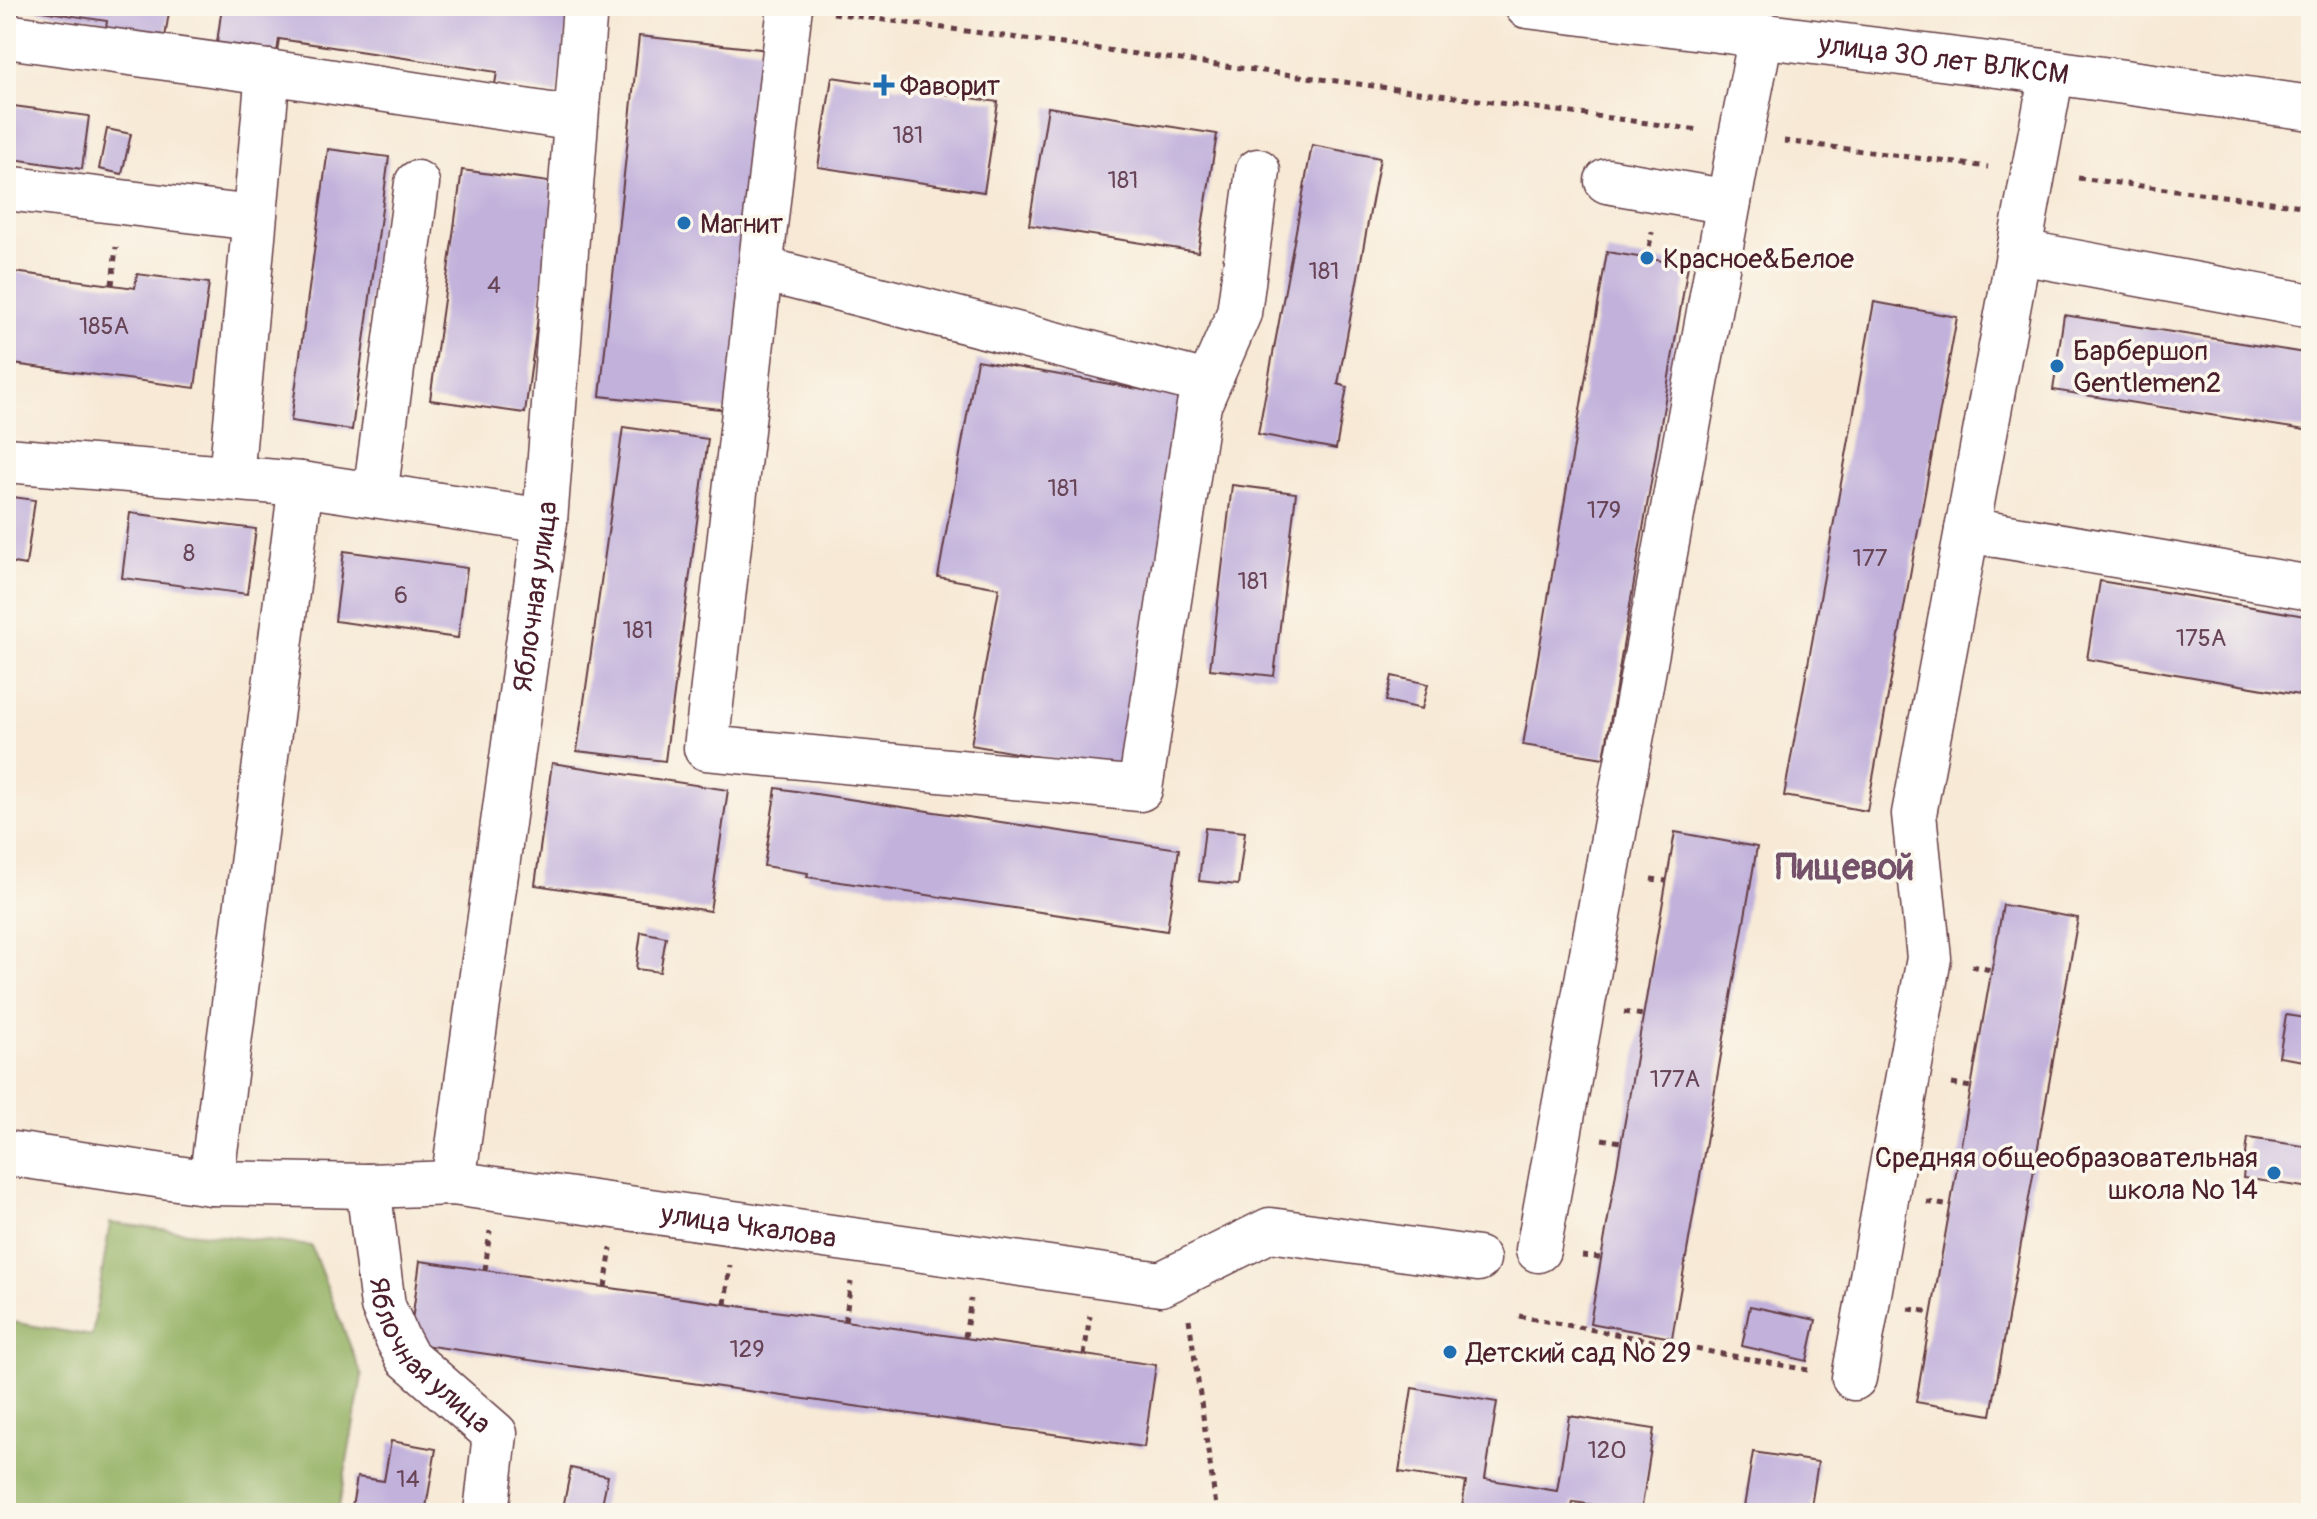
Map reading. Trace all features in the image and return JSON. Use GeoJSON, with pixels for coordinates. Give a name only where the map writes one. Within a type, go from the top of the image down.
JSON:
{"type":"FeatureCollection","features":[{"type":"Feature","properties":{"kind":"street","name":"Яблочная улица"},"geometry":{"type":"LineString","coordinates":[[453,1183],[545,521],[585,6]]}},
{"type":"Feature","properties":{"kind":"street","name":"улица 30 лет ВЛКСМ"},"geometry":{"type":"LineString","coordinates":[[1527,6],[2311,108]]}},
{"type":"Feature","properties":{"kind":"street"},"geometry":{"type":"LineString","coordinates":[[790,7],[706,748],[1140,789],[1199,405],[1239,313],[1258,171]]}},
{"type":"Feature","properties":{"kind":"street"},"geometry":{"type":"LineString","coordinates":[[6,36],[563,117]]}},
{"type":"Feature","properties":{"kind":"street"},"geometry":{"type":"LineString","coordinates":[[1538,1250],[1761,36]]}},
{"type":"Feature","properties":{"kind":"street"},"geometry":{"type":"LineString","coordinates":[[231,478],[268,72]]}},
{"type":"Feature","properties":{"kind":"street"},"geometry":{"type":"LineString","coordinates":[[1854,1378],[1929,958],[1914,814],[2052,72]]}},
{"type":"Feature","properties":{"kind":"street"},"geometry":{"type":"LineString","coordinates":[[1607,181],[1729,202]]}},
{"type":"Feature","properties":{"kind":"street"},"geometry":{"type":"LineString","coordinates":[[375,495],[417,183]]}},
{"type":"Feature","properties":{"kind":"street"},"geometry":{"type":"LineString","coordinates":[[6,188],[253,218]]}},
{"type":"Feature","properties":{"kind":"street"},"geometry":{"type":"LineString","coordinates":[[2020,252],[2311,306]]}},
{"type":"Feature","properties":{"kind":"street"},"geometry":{"type":"LineString","coordinates":[[762,269],[1207,383]]}},
{"type":"Feature","properties":{"kind":"street"},"geometry":{"type":"LineString","coordinates":[[6,460],[301,484],[545,521]]}},
{"type":"Feature","properties":{"kind":"street"},"geometry":{"type":"LineString","coordinates":[[211,1183],[301,484]]}},
{"type":"Feature","properties":{"kind":"street"},"geometry":{"type":"LineString","coordinates":[[1967,530],[2311,588]]}},
{"type":"Feature","properties":{"kind":"street","name":"улица Чкалова"},"geometry":{"type":"LineString","coordinates":[[6,1153],[211,1183],[368,1186],[453,1183],[1161,1284],[1270,1230],[1478,1259]]}},
{"type":"Feature","properties":{"kind":"street","name":"Яблочная улица"},"geometry":{"type":"LineString","coordinates":[[368,1186],[383,1306],[397,1338],[407,1357],[495,1434],[486,1513]]}},
{"type":"Feature","properties":{"kind":"path"},"geometry":{"type":"LineString","coordinates":[[790,7],[1741,136],[2311,207]]}},
{"type":"Feature","properties":{"kind":"path"},"geometry":{"type":"LineString","coordinates":[[485,1270],[492,1221]]}},
{"type":"Feature","properties":{"kind":"path"},"geometry":{"type":"LineString","coordinates":[[605,1287],[612,1237]]}},
{"type":"Feature","properties":{"kind":"path"},"geometry":{"type":"LineString","coordinates":[[725,1304],[732,1254]]}},
{"type":"Feature","properties":{"kind":"path"},"geometry":{"type":"LineString","coordinates":[[845,1321],[852,1272]]}},
{"type":"Feature","properties":{"kind":"path"},"geometry":{"type":"LineString","coordinates":[[965,1337],[972,1288]]}},
{"type":"Feature","properties":{"kind":"path"},"geometry":{"type":"LineString","coordinates":[[1084,1355],[1092,1305]]}},
{"type":"Feature","properties":{"kind":"path"},"geometry":{"type":"LineString","coordinates":[[1519,1316],[1854,1378]]}},
{"type":"Feature","properties":{"kind":"path"},"geometry":{"type":"LineString","coordinates":[[1176,1317],[1190,1319],[1217,1513]]}},
{"type":"Feature","properties":{"kind":"green space"},"geometry":{"type":"Polygon","coordinates":[[[110,1223],[311,1246],[362,1376],[338,1513],[6,1513],[6,1321],[92,1336],[110,1223]]]}},
{"type":"Feature","properties":{"kind":"building"},"geometry":{"type":"Polygon","coordinates":[[[22,6],[170,6],[164,44],[105,36],[107,21],[22,6]]]}},
{"type":"Feature","properties":{"kind":"building"},"geometry":{"type":"Polygon","coordinates":[[[222,6],[571,6],[557,94],[495,84],[497,72],[279,39],[277,52],[217,43],[222,6]]]}},
{"type":"Feature","properties":{"kind":"building","name":"Магнит"},"geometry":{"type":"Polygon","coordinates":[[[639,36],[769,50],[729,410],[600,396],[639,36]]]}},
{"type":"Feature","properties":{"kind":"building"},"geometry":{"type":"Polygon","coordinates":[[[832,77],[998,102],[984,192],[818,167],[832,77]]]}},
{"type":"Feature","properties":{"kind":"building"},"geometry":{"type":"Polygon","coordinates":[[[6,105],[89,116],[82,169],[6,158],[6,105]]]}},
{"type":"Feature","properties":{"kind":"building"},"geometry":{"type":"Polygon","coordinates":[[[1048,107],[1217,134],[1198,252],[1029,225],[1048,107]]]}},
{"type":"Feature","properties":{"kind":"building"},"geometry":{"type":"Polygon","coordinates":[[[107,129],[131,134],[122,174],[99,169],[107,129]]]}},
{"type":"Feature","properties":{"kind":"building"},"geometry":{"type":"Polygon","coordinates":[[[1312,145],[1380,158],[1338,384],[1347,387],[1336,449],[1258,434],[1312,145]]]}},
{"type":"Feature","properties":{"kind":"building"},"geometry":{"type":"Polygon","coordinates":[[[328,149],[389,157],[352,430],[291,421],[328,149]]]}},
{"type":"Feature","properties":{"kind":"building"},"geometry":{"type":"Polygon","coordinates":[[[462,170],[556,183],[525,413],[430,400],[462,170]]]}},
{"type":"Feature","properties":{"kind":"building"},"geometry":{"type":"Polygon","coordinates":[[[1607,252],[1688,265],[1604,758],[1523,745],[1607,252]]]}},
{"type":"Feature","properties":{"kind":"building"},"geometry":{"type":"Polygon","coordinates":[[[6,271],[135,288],[137,274],[209,283],[195,388],[6,363],[6,271]]]}},
{"type":"Feature","properties":{"kind":"building"},"geometry":{"type":"Polygon","coordinates":[[[1874,302],[1957,317],[1867,811],[1784,796],[1874,302]]]}},
{"type":"Feature","properties":{"kind":"building"},"geometry":{"type":"Polygon","coordinates":[[[2064,315],[2311,354],[2311,431],[2053,390],[2064,315]]]}},
{"type":"Feature","properties":{"kind":"building"},"geometry":{"type":"Polygon","coordinates":[[[977,360],[1188,398],[1122,772],[971,745],[999,588],[938,577],[977,360]]]}},
{"type":"Feature","properties":{"kind":"building"},"geometry":{"type":"Polygon","coordinates":[[[623,427],[708,439],[665,761],[577,751],[623,427]]]}},
{"type":"Feature","properties":{"kind":"building"},"geometry":{"type":"Polygon","coordinates":[[[1232,485],[1296,493],[1274,676],[1210,669],[1232,485]]]}},
{"type":"Feature","properties":{"kind":"building"},"geometry":{"type":"Polygon","coordinates":[[[6,496],[35,500],[26,565],[6,562],[6,496]]]}},
{"type":"Feature","properties":{"kind":"building"},"geometry":{"type":"Polygon","coordinates":[[[130,513],[256,529],[247,594],[122,578],[130,513]]]}},
{"type":"Feature","properties":{"kind":"building"},"geometry":{"type":"Polygon","coordinates":[[[344,551],[467,568],[458,638],[335,621],[344,551]]]}},
{"type":"Feature","properties":{"kind":"building"},"geometry":{"type":"Polygon","coordinates":[[[2100,581],[2311,617],[2311,697],[2087,659],[2100,581]]]}},
{"type":"Feature","properties":{"kind":"building"},"geometry":{"type":"Polygon","coordinates":[[[1392,676],[1428,684],[1422,709],[1386,701],[1392,676]]]}},
{"type":"Feature","properties":{"kind":"building"},"geometry":{"type":"Polygon","coordinates":[[[552,763],[728,790],[710,911],[535,885],[552,763]]]}},
{"type":"Feature","properties":{"kind":"building"},"geometry":{"type":"Polygon","coordinates":[[[776,788],[1179,849],[1167,931],[807,877],[808,873],[764,866],[776,788]]]}},
{"type":"Feature","properties":{"kind":"building"},"geometry":{"type":"Polygon","coordinates":[[[1205,828],[1245,832],[1238,885],[1199,881],[1205,828]]]}},
{"type":"Feature","properties":{"kind":"building"},"geometry":{"type":"Polygon","coordinates":[[[1675,832],[1757,847],[1672,1338],[1590,1323],[1675,832]]]}},
{"type":"Feature","properties":{"kind":"building"},"geometry":{"type":"Polygon","coordinates":[[[2003,905],[2078,918],[1991,1415],[1916,1402],[2003,905]]]}},
{"type":"Feature","properties":{"kind":"building"},"geometry":{"type":"Polygon","coordinates":[[[641,932],[666,937],[660,972],[636,969],[641,932]]]}},
{"type":"Feature","properties":{"kind":"building"},"geometry":{"type":"Polygon","coordinates":[[[2286,1015],[2311,1019],[2311,1062],[2279,1057],[2286,1015]]]}},
{"type":"Feature","properties":{"kind":"building"},"geometry":{"type":"Polygon","coordinates":[[[2248,1138],[2311,1147],[2311,1188],[2243,1178],[2248,1138]]]}},
{"type":"Feature","properties":{"kind":"building"},"geometry":{"type":"Polygon","coordinates":[[[420,1261],[1156,1365],[1144,1447],[409,1343],[420,1261]]]}},
{"type":"Feature","properties":{"kind":"building"},"geometry":{"type":"Polygon","coordinates":[[[1750,1306],[1816,1320],[1807,1361],[1742,1346],[1750,1306]]]}},
{"type":"Feature","properties":{"kind":"building"},"geometry":{"type":"Polygon","coordinates":[[[1412,1388],[1497,1402],[1485,1479],[1557,1491],[1569,1416],[1654,1429],[1641,1512],[1573,1502],[1571,1513],[1461,1513],[1466,1482],[1399,1472],[1412,1388]]]}},
{"type":"Feature","properties":{"kind":"building"},"geometry":{"type":"Polygon","coordinates":[[[391,1441],[436,1449],[425,1513],[351,1513],[357,1477],[384,1481],[391,1441]]]}},
{"type":"Feature","properties":{"kind":"building"},"geometry":{"type":"Polygon","coordinates":[[[1753,1452],[1818,1462],[1810,1513],[1743,1513],[1753,1452]]]}},
{"type":"Feature","properties":{"kind":"building"},"geometry":{"type":"Polygon","coordinates":[[[571,1468],[608,1476],[600,1513],[562,1513],[571,1468]]]}},
{"type":"Feature","properties":{"kind":"place","name":"Фаворит"},"geometry":{"type":"Point","coordinates":[884,85]}},
{"type":"Feature","properties":{"kind":"place","name":"Магнит"},"geometry":{"type":"Point","coordinates":[684,223]}},
{"type":"Feature","properties":{"kind":"place","name":"Красное&Белое"},"geometry":{"type":"Point","coordinates":[1647,258]}},
{"type":"Feature","properties":{"kind":"place","name":"Барбершоп Gentlemen2"},"geometry":{"type":"Point","coordinates":[2057,366]}},
{"type":"Feature","properties":{"kind":"place","name":"Средняя общеобразовательная школа № 14"},"geometry":{"type":"Point","coordinates":[2274,1173]}},
{"type":"Feature","properties":{"kind":"place","name":"Детский сад № 29"},"geometry":{"type":"Point","coordinates":[1450,1352]}},
{"type":"Feature","properties":{"kind":"district","name":"Пищевой"},"geometry":{"type":"Point","coordinates":[1845,866]}}]}
